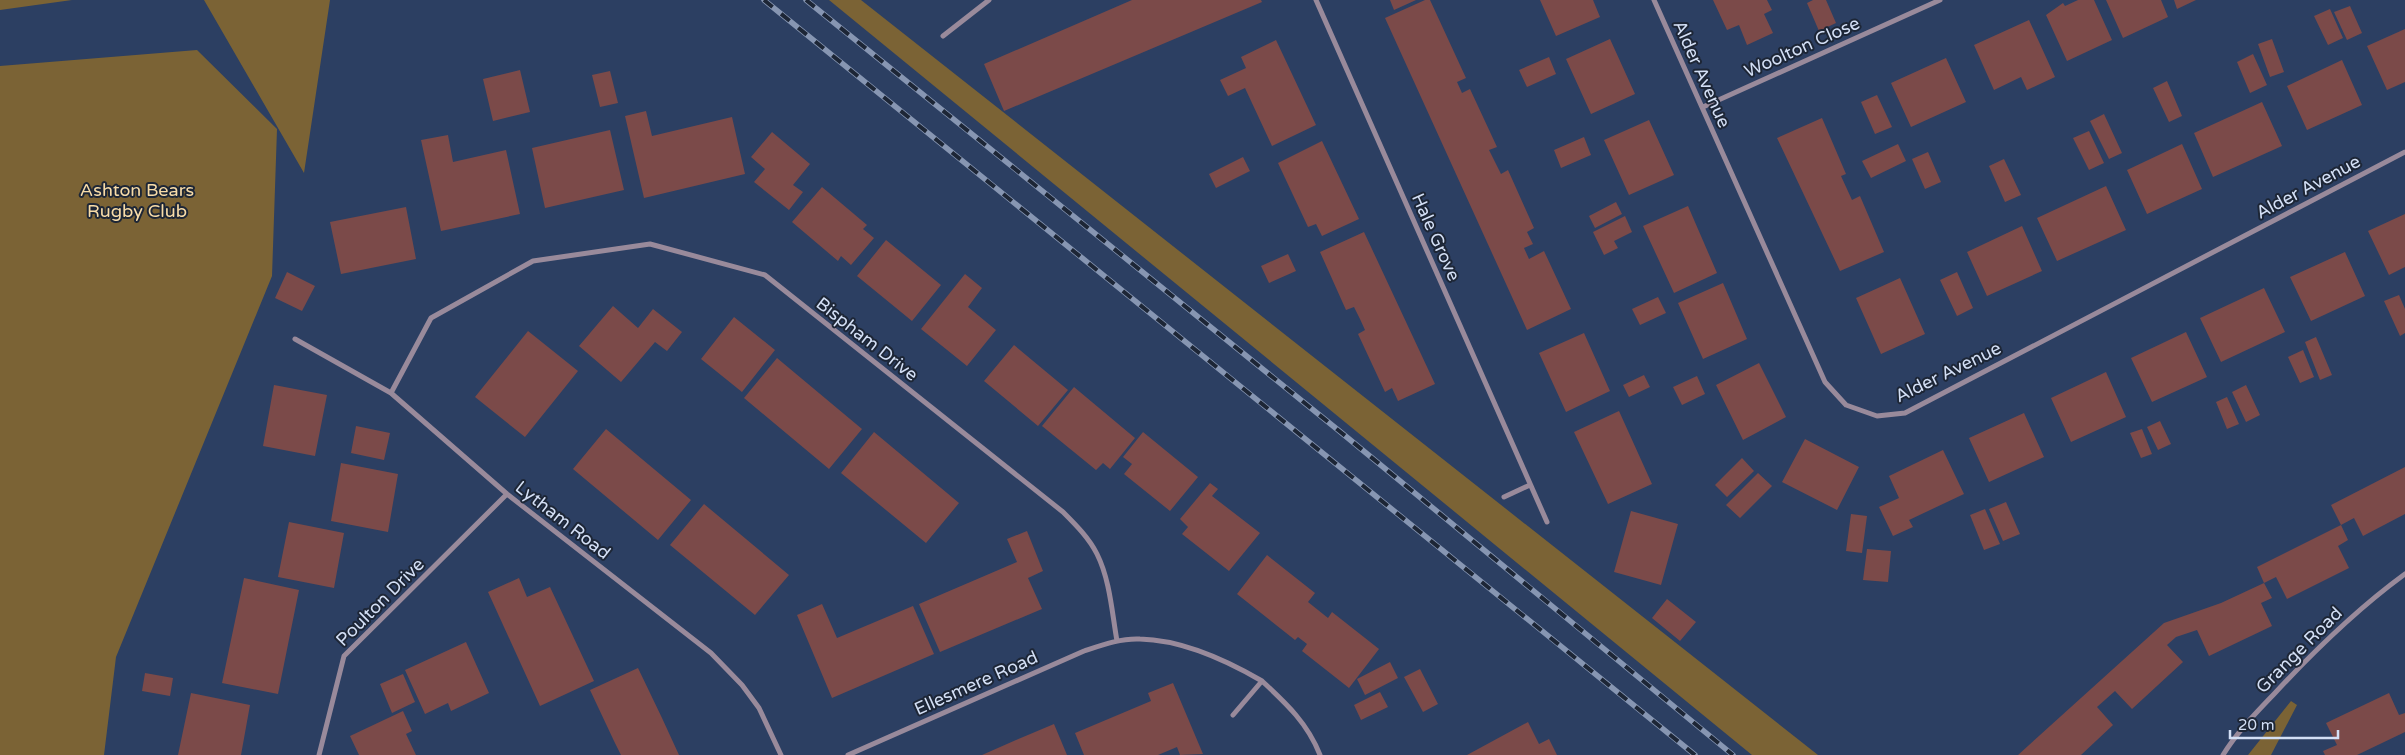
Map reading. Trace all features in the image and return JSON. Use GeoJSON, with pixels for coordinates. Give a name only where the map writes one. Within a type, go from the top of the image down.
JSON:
{"type":"FeatureCollection","features":[{"type":"Feature","properties":{"kind":"street"},"geometry":{"type":"LineString","coordinates":[[943,36],[988,0]]}},
{"type":"Feature","properties":{"kind":"street","name":"Hale Grove"},"geometry":{"type":"LineString","coordinates":[[1316,0],[1547,522]]}},
{"type":"Feature","properties":{"kind":"street","name":"Alder Avenue"},"geometry":{"type":"LineString","coordinates":[[1654,0],[1825,382],[1846,405],[1877,416],[1905,413],[2405,152]]}},
{"type":"Feature","properties":{"kind":"street","name":"Woolton Close"},"geometry":{"type":"LineString","coordinates":[[1703,107],[1940,0]]}},
{"type":"Feature","properties":{"kind":"street","name":"Bispham Drive"},"geometry":{"type":"LineString","coordinates":[[391,393],[431,318],[533,261],[650,244],[765,276],[1063,512],[1080,529],[1097,554],[1104,571],[1117,641]]}},
{"type":"Feature","properties":{"kind":"street","name":"Lytham Road"},"geometry":{"type":"LineString","coordinates":[[295,339],[391,393],[507,494],[711,653],[742,685],[759,708],[781,755]]}},
{"type":"Feature","properties":{"kind":"street"},"geometry":{"type":"LineString","coordinates":[[1504,497],[1530,486]]}},
{"type":"Feature","properties":{"kind":"street","name":"Poulton Drive"},"geometry":{"type":"LineString","coordinates":[[319,755],[344,656],[507,494]]}},
{"type":"Feature","properties":{"kind":"street","name":"Grange Road"},"geometry":{"type":"LineString","coordinates":[[2223,755],[2233,738],[2314,651],[2374,596],[2405,574]]}},
{"type":"Feature","properties":{"kind":"street"},"geometry":{"type":"LineString","coordinates":[[1117,641],[1139,639],[1184,646],[1238,667],[1262,682],[1295,712],[1314,738],[1320,755]]}},
{"type":"Feature","properties":{"kind":"street","name":"Ellesmere Road"},"geometry":{"type":"LineString","coordinates":[[848,755],[1084,651],[1117,641]]}},
{"type":"Feature","properties":{"kind":"street"},"geometry":{"type":"LineString","coordinates":[[1234,714],[1262,682]]}},
{"type":"Feature","properties":{"kind":"green space"},"geometry":{"type":"Polygon","coordinates":[[[0,0],[72,0],[0,10],[0,0]]]}},
{"type":"Feature","properties":{"kind":"green space"},"geometry":{"type":"Polygon","coordinates":[[[204,0],[330,0],[304,173],[204,0]]]}},
{"type":"Feature","properties":{"kind":"green space"},"geometry":{"type":"Polygon","coordinates":[[[829,0],[861,0],[1818,755],[1752,755],[829,0]]]}},
{"type":"Feature","properties":{"kind":"green space","name":"Ashton Bears Rugby Club"},"geometry":{"type":"Polygon","coordinates":[[[197,50],[277,129],[272,276],[116,657],[104,755],[0,755],[0,66],[197,50]]]}},
{"type":"Feature","properties":{"kind":"green space"},"geometry":{"type":"Polygon","coordinates":[[[2291,701],[2297,705],[2271,755],[2248,755],[2291,701]]]}},
{"type":"Feature","properties":{"kind":"building"},"geometry":{"type":"Polygon","coordinates":[[[1132,0],[1261,0],[1262,2],[1004,111],[984,64],[1132,0]]]}},
{"type":"Feature","properties":{"kind":"building"},"geometry":{"type":"Polygon","coordinates":[[[1390,0],[1416,0],[1394,10],[1390,0]]]}},
{"type":"Feature","properties":{"kind":"building"},"geometry":{"type":"Polygon","coordinates":[[[1425,0],[1430,0],[1466,78],[1457,82],[1462,93],[1470,89],[1497,147],[1489,150],[1501,174],[1508,170],[1534,228],[1527,232],[1533,244],[1524,248],[1529,259],[1544,251],[1571,309],[1527,330],[1385,18],[1425,0]]]}},
{"type":"Feature","properties":{"kind":"building"},"geometry":{"type":"Polygon","coordinates":[[[1540,0],[1593,0],[1600,17],[1556,36],[1540,0]]]}},
{"type":"Feature","properties":{"kind":"building"},"geometry":{"type":"Polygon","coordinates":[[[1713,0],[1767,0],[1772,10],[1764,14],[1773,33],[1747,45],[1739,25],[1727,30],[1713,0]]]}},
{"type":"Feature","properties":{"kind":"building"},"geometry":{"type":"Polygon","coordinates":[[[1813,0],[1826,0],[1836,23],[1819,31],[1807,3],[1813,0]]]}},
{"type":"Feature","properties":{"kind":"building"},"geometry":{"type":"Polygon","coordinates":[[[2078,0],[2094,0],[2112,40],[2067,61],[2046,15],[2063,3],[2065,6],[2078,0]]]}},
{"type":"Feature","properties":{"kind":"building"},"geometry":{"type":"Polygon","coordinates":[[[2106,0],[2161,0],[2168,17],[2123,38],[2106,0]]]}},
{"type":"Feature","properties":{"kind":"building"},"geometry":{"type":"Polygon","coordinates":[[[2174,0],[2196,0],[2177,9],[2174,0]]]}},
{"type":"Feature","properties":{"kind":"building"},"geometry":{"type":"Polygon","coordinates":[[[2350,6],[2362,33],[2347,40],[2334,12],[2350,6]]]}},
{"type":"Feature","properties":{"kind":"building"},"geometry":{"type":"Polygon","coordinates":[[[2330,9],[2343,38],[2328,45],[2314,16],[2330,9]]]}},
{"type":"Feature","properties":{"kind":"building"},"geometry":{"type":"Polygon","coordinates":[[[2029,20],[2055,77],[2027,90],[2021,77],[1994,90],[1974,45],[2029,20]]]}},
{"type":"Feature","properties":{"kind":"building"},"geometry":{"type":"Polygon","coordinates":[[[2405,29],[2405,82],[2387,90],[2367,46],[2405,29]]]}},
{"type":"Feature","properties":{"kind":"building"},"geometry":{"type":"Polygon","coordinates":[[[1610,39],[1635,94],[1591,114],[1566,59],[1610,39]]]}},
{"type":"Feature","properties":{"kind":"building"},"geometry":{"type":"Polygon","coordinates":[[[2272,39],[2284,72],[2270,77],[2258,44],[2272,39]]]}},
{"type":"Feature","properties":{"kind":"building"},"geometry":{"type":"Polygon","coordinates":[[[1276,40],[1316,125],[1272,146],[1245,88],[1228,96],[1220,80],[1246,68],[1241,57],[1276,40]]]}},
{"type":"Feature","properties":{"kind":"building"},"geometry":{"type":"Polygon","coordinates":[[[2253,54],[2267,85],[2250,93],[2237,62],[2253,54]]]}},
{"type":"Feature","properties":{"kind":"building"},"geometry":{"type":"Polygon","coordinates":[[[1549,57],[1556,74],[1527,87],[1519,70],[1549,57]]]}},
{"type":"Feature","properties":{"kind":"building"},"geometry":{"type":"Polygon","coordinates":[[[1946,58],[1966,102],[1911,127],[1891,83],[1946,58]]]}},
{"type":"Feature","properties":{"kind":"building"},"geometry":{"type":"Polygon","coordinates":[[[2342,60],[2362,105],[2307,130],[2287,86],[2342,60]]]}},
{"type":"Feature","properties":{"kind":"building"},"geometry":{"type":"Polygon","coordinates":[[[520,70],[530,112],[493,121],[483,79],[520,70]]]}},
{"type":"Feature","properties":{"kind":"building"},"geometry":{"type":"Polygon","coordinates":[[[610,71],[618,103],[600,107],[592,75],[610,71]]]}},
{"type":"Feature","properties":{"kind":"building"},"geometry":{"type":"Polygon","coordinates":[[[2167,81],[2182,116],[2169,122],[2153,88],[2167,81]]]}},
{"type":"Feature","properties":{"kind":"building"},"geometry":{"type":"Polygon","coordinates":[[[1877,95],[1892,127],[1875,134],[1861,102],[1877,95]]]}},
{"type":"Feature","properties":{"kind":"building"},"geometry":{"type":"Polygon","coordinates":[[[2262,102],[2282,146],[2213,177],[2194,133],[2262,102]]]}},
{"type":"Feature","properties":{"kind":"building"},"geometry":{"type":"Polygon","coordinates":[[[646,111],[652,136],[732,117],[745,174],[644,198],[625,116],[646,111]]]}},
{"type":"Feature","properties":{"kind":"building"},"geometry":{"type":"Polygon","coordinates":[[[2104,114],[2122,153],[2109,159],[2090,121],[2104,114]]]}},
{"type":"Feature","properties":{"kind":"building"},"geometry":{"type":"Polygon","coordinates":[[[1822,118],[1846,174],[1841,176],[1852,200],[1860,196],[1884,252],[1840,271],[1777,138],[1822,118]]]}},
{"type":"Feature","properties":{"kind":"building"},"geometry":{"type":"Polygon","coordinates":[[[1649,120],[1674,175],[1629,195],[1604,140],[1649,120]]]}},
{"type":"Feature","properties":{"kind":"building"},"geometry":{"type":"Polygon","coordinates":[[[610,130],[624,190],[545,208],[532,148],[610,130]]]}},
{"type":"Feature","properties":{"kind":"building"},"geometry":{"type":"Polygon","coordinates":[[[2089,131],[2104,163],[2089,170],[2073,138],[2089,131]]]}},
{"type":"Feature","properties":{"kind":"building"},"geometry":{"type":"Polygon","coordinates":[[[772,132],[810,164],[793,185],[803,192],[789,210],[754,182],[765,169],[751,157],[772,132]]]}},
{"type":"Feature","properties":{"kind":"building"},"geometry":{"type":"Polygon","coordinates":[[[448,135],[453,162],[506,150],[520,214],[441,231],[421,140],[448,135]]]}},
{"type":"Feature","properties":{"kind":"building"},"geometry":{"type":"Polygon","coordinates":[[[1584,137],[1591,155],[1561,168],[1554,150],[1584,137]]]}},
{"type":"Feature","properties":{"kind":"building"},"geometry":{"type":"Polygon","coordinates":[[[1322,141],[1359,219],[1322,236],[1316,224],[1308,227],[1278,163],[1322,141]]]}},
{"type":"Feature","properties":{"kind":"building"},"geometry":{"type":"Polygon","coordinates":[[[1898,144],[1906,161],[1871,178],[1862,161],[1898,144]]]}},
{"type":"Feature","properties":{"kind":"building"},"geometry":{"type":"Polygon","coordinates":[[[2182,144],[2202,189],[2147,214],[2127,170],[2182,144]]]}},
{"type":"Feature","properties":{"kind":"building"},"geometry":{"type":"Polygon","coordinates":[[[1928,152],[1941,182],[1925,189],[1912,159],[1928,152]]]}},
{"type":"Feature","properties":{"kind":"building"},"geometry":{"type":"Polygon","coordinates":[[[1243,157],[1250,171],[1216,188],[1209,174],[1243,157]]]}},
{"type":"Feature","properties":{"kind":"building"},"geometry":{"type":"Polygon","coordinates":[[[2004,159],[2021,195],[2005,202],[1989,166],[2004,159]]]}},
{"type":"Feature","properties":{"kind":"building"},"geometry":{"type":"Polygon","coordinates":[[[2106,186],[2126,230],[2057,261],[2037,218],[2106,186]]]}},
{"type":"Feature","properties":{"kind":"building"},"geometry":{"type":"Polygon","coordinates":[[[822,187],[867,225],[863,229],[874,238],[851,265],[841,256],[838,261],[792,222],[822,187]]]}},
{"type":"Feature","properties":{"kind":"building"},"geometry":{"type":"Polygon","coordinates":[[[1616,202],[1622,214],[1595,228],[1589,216],[1616,202]]]}},
{"type":"Feature","properties":{"kind":"building"},"geometry":{"type":"Polygon","coordinates":[[[1688,206],[1717,273],[1674,293],[1643,226],[1688,206]]]}},
{"type":"Feature","properties":{"kind":"building"},"geometry":{"type":"Polygon","coordinates":[[[406,207],[416,259],[341,274],[330,222],[406,207]]]}},
{"type":"Feature","properties":{"kind":"building"},"geometry":{"type":"Polygon","coordinates":[[[2405,214],[2405,267],[2389,275],[2368,231],[2405,214]]]}},
{"type":"Feature","properties":{"kind":"building"},"geometry":{"type":"Polygon","coordinates":[[[1625,216],[1632,232],[1614,241],[1618,248],[1604,255],[1593,232],[1625,216]]]}},
{"type":"Feature","properties":{"kind":"building"},"geometry":{"type":"Polygon","coordinates":[[[2022,226],[2042,271],[1987,296],[1967,252],[2022,226]]]}},
{"type":"Feature","properties":{"kind":"building"},"geometry":{"type":"Polygon","coordinates":[[[1364,232],[1435,384],[1398,401],[1392,388],[1385,392],[1358,334],[1365,330],[1360,319],[1354,307],[1346,310],[1320,252],[1364,232]]]}},
{"type":"Feature","properties":{"kind":"building"},"geometry":{"type":"Polygon","coordinates":[[[886,240],[941,285],[912,321],[857,276],[886,240]]]}},
{"type":"Feature","properties":{"kind":"building"},"geometry":{"type":"Polygon","coordinates":[[[2345,252],[2365,296],[2311,321],[2290,277],[2345,252]]]}},
{"type":"Feature","properties":{"kind":"building"},"geometry":{"type":"Polygon","coordinates":[[[1288,254],[1296,271],[1269,283],[1261,266],[1288,254]]]}},
{"type":"Feature","properties":{"kind":"building"},"geometry":{"type":"Polygon","coordinates":[[[287,272],[315,286],[302,311],[275,298],[287,272]]]}},
{"type":"Feature","properties":{"kind":"building"},"geometry":{"type":"Polygon","coordinates":[[[1957,272],[1973,308],[1957,316],[1940,280],[1957,272]]]}},
{"type":"Feature","properties":{"kind":"building"},"geometry":{"type":"Polygon","coordinates":[[[965,274],[982,288],[968,307],[996,330],[967,366],[921,329],[965,274]]]}},
{"type":"Feature","properties":{"kind":"building"},"geometry":{"type":"Polygon","coordinates":[[[1900,278],[1925,334],[1881,354],[1856,298],[1900,278]]]}},
{"type":"Feature","properties":{"kind":"building"},"geometry":{"type":"Polygon","coordinates":[[[1723,283],[1747,339],[1703,359],[1678,303],[1723,283]]]}},
{"type":"Feature","properties":{"kind":"building"},"geometry":{"type":"Polygon","coordinates":[[[2264,288],[2285,332],[2221,362],[2200,318],[2264,288]]]}},
{"type":"Feature","properties":{"kind":"building"},"geometry":{"type":"Polygon","coordinates":[[[2399,295],[2405,309],[2405,333],[2400,336],[2384,301],[2399,295]]]}},
{"type":"Feature","properties":{"kind":"building"},"geometry":{"type":"Polygon","coordinates":[[[1658,297],[1666,313],[1640,325],[1632,309],[1658,297]]]}},
{"type":"Feature","properties":{"kind":"building"},"geometry":{"type":"Polygon","coordinates":[[[613,306],[638,328],[653,309],[682,332],[667,351],[655,342],[621,382],[579,346],[613,306]]]}},
{"type":"Feature","properties":{"kind":"building"},"geometry":{"type":"Polygon","coordinates":[[[734,317],[775,350],[742,392],[701,359],[734,317]]]}},
{"type":"Feature","properties":{"kind":"building"},"geometry":{"type":"Polygon","coordinates":[[[528,331],[578,371],[525,437],[475,397],[528,331]]]}},
{"type":"Feature","properties":{"kind":"building"},"geometry":{"type":"Polygon","coordinates":[[[2186,332],[2207,377],[2152,402],[2131,358],[2186,332]]]}},
{"type":"Feature","properties":{"kind":"building"},"geometry":{"type":"Polygon","coordinates":[[[1584,333],[1610,391],[1566,412],[1539,353],[1584,333]]]}},
{"type":"Feature","properties":{"kind":"building"},"geometry":{"type":"Polygon","coordinates":[[[2316,337],[2332,375],[2320,380],[2305,342],[2316,337]]]}},
{"type":"Feature","properties":{"kind":"building"},"geometry":{"type":"Polygon","coordinates":[[[1014,345],[1068,390],[1038,426],[984,381],[1014,345]]]}},
{"type":"Feature","properties":{"kind":"building"},"geometry":{"type":"Polygon","coordinates":[[[2303,350],[2314,377],[2300,383],[2288,357],[2303,350]]]}},
{"type":"Feature","properties":{"kind":"building"},"geometry":{"type":"Polygon","coordinates":[[[777,358],[862,429],[829,469],[744,398],[777,358]]]}},
{"type":"Feature","properties":{"kind":"building"},"geometry":{"type":"Polygon","coordinates":[[[1759,363],[1786,417],[1743,440],[1716,385],[1759,363]]]}},
{"type":"Feature","properties":{"kind":"building"},"geometry":{"type":"Polygon","coordinates":[[[2106,372],[2126,417],[2071,442],[2051,398],[2106,372]]]}},
{"type":"Feature","properties":{"kind":"building"},"geometry":{"type":"Polygon","coordinates":[[[1644,375],[1650,387],[1629,397],[1623,385],[1644,375]]]}},
{"type":"Feature","properties":{"kind":"building"},"geometry":{"type":"Polygon","coordinates":[[[1697,376],[1705,394],[1682,405],[1673,387],[1697,376]]]}},
{"type":"Feature","properties":{"kind":"building"},"geometry":{"type":"Polygon","coordinates":[[[274,385],[327,395],[315,456],[263,446],[274,385]]]}},
{"type":"Feature","properties":{"kind":"building"},"geometry":{"type":"Polygon","coordinates":[[[2246,385],[2260,415],[2246,422],[2232,392],[2246,385]]]}},
{"type":"Feature","properties":{"kind":"building"},"geometry":{"type":"Polygon","coordinates":[[[1074,387],[1135,438],[1110,469],[1103,463],[1096,470],[1042,426],[1074,387]]]}},
{"type":"Feature","properties":{"kind":"building"},"geometry":{"type":"Polygon","coordinates":[[[2227,397],[2239,424],[2227,429],[2216,402],[2227,397]]]}},
{"type":"Feature","properties":{"kind":"building"},"geometry":{"type":"Polygon","coordinates":[[[1619,411],[1652,484],[1608,504],[1574,432],[1619,411]]]}},
{"type":"Feature","properties":{"kind":"building"},"geometry":{"type":"Polygon","coordinates":[[[2024,413],[2044,457],[1989,482],[1969,438],[2024,413]]]}},
{"type":"Feature","properties":{"kind":"building"},"geometry":{"type":"Polygon","coordinates":[[[2160,421],[2171,444],[2158,450],[2147,427],[2160,421]]]}},
{"type":"Feature","properties":{"kind":"building"},"geometry":{"type":"Polygon","coordinates":[[[356,426],[390,433],[384,460],[351,453],[356,426]]]}},
{"type":"Feature","properties":{"kind":"building"},"geometry":{"type":"Polygon","coordinates":[[[606,429],[691,500],[658,540],[573,469],[606,429]]]}},
{"type":"Feature","properties":{"kind":"building"},"geometry":{"type":"Polygon","coordinates":[[[2142,429],[2152,454],[2141,458],[2130,433],[2142,429]]]}},
{"type":"Feature","properties":{"kind":"building"},"geometry":{"type":"Polygon","coordinates":[[[874,432],[959,503],[926,543],[841,473],[874,432]]]}},
{"type":"Feature","properties":{"kind":"building"},"geometry":{"type":"Polygon","coordinates":[[[1143,432],[1198,477],[1170,511],[1124,474],[1132,464],[1123,457],[1143,432]]]}},
{"type":"Feature","properties":{"kind":"building"},"geometry":{"type":"Polygon","coordinates":[[[1805,439],[1859,467],[1837,510],[1782,482],[1805,439]]]}},
{"type":"Feature","properties":{"kind":"building"},"geometry":{"type":"Polygon","coordinates":[[[1943,450],[1964,494],[1909,520],[1913,527],[1893,536],[1879,507],[1899,498],[1889,476],[1943,450]]]}},
{"type":"Feature","properties":{"kind":"building"},"geometry":{"type":"Polygon","coordinates":[[[1742,458],[1754,471],[1727,497],[1715,485],[1742,458]]]}},
{"type":"Feature","properties":{"kind":"building"},"geometry":{"type":"Polygon","coordinates":[[[341,463],[398,474],[388,532],[331,521],[341,463]]]}},
{"type":"Feature","properties":{"kind":"building"},"geometry":{"type":"Polygon","coordinates":[[[2405,467],[2405,514],[2363,536],[2354,518],[2341,525],[2331,505],[2405,467]]]}},
{"type":"Feature","properties":{"kind":"building"},"geometry":{"type":"Polygon","coordinates":[[[1758,473],[1772,486],[1740,518],[1726,505],[1758,473]]]}},
{"type":"Feature","properties":{"kind":"building"},"geometry":{"type":"Polygon","coordinates":[[[1210,483],[1218,489],[1212,496],[1260,533],[1229,571],[1182,534],[1188,527],[1180,519],[1210,483]]]}},
{"type":"Feature","properties":{"kind":"building"},"geometry":{"type":"Polygon","coordinates":[[[2006,502],[2020,534],[2003,541],[1989,509],[2006,502]]]}},
{"type":"Feature","properties":{"kind":"building"},"geometry":{"type":"Polygon","coordinates":[[[704,504],[789,575],[755,615],[670,545],[704,504]]]}},
{"type":"Feature","properties":{"kind":"building"},"geometry":{"type":"Polygon","coordinates":[[[1985,509],[2000,544],[1984,550],[1970,515],[1985,509]]]}},
{"type":"Feature","properties":{"kind":"building"},"geometry":{"type":"Polygon","coordinates":[[[1631,511],[1678,524],[1661,585],[1614,572],[1631,511]]]}},
{"type":"Feature","properties":{"kind":"building"},"geometry":{"type":"Polygon","coordinates":[[[1851,514],[1867,516],[1862,553],[1846,551],[1851,514]]]}},
{"type":"Feature","properties":{"kind":"building"},"geometry":{"type":"Polygon","coordinates":[[[289,522],[344,533],[334,588],[278,577],[289,522]]]}},
{"type":"Feature","properties":{"kind":"building"},"geometry":{"type":"Polygon","coordinates":[[[2341,525],[2348,540],[2338,546],[2349,568],[2287,599],[2276,577],[2264,583],[2257,567],[2341,525]]]}},
{"type":"Feature","properties":{"kind":"building"},"geometry":{"type":"Polygon","coordinates":[[[1027,531],[1043,571],[1028,578],[1042,609],[940,652],[919,604],[1017,562],[1007,539],[1027,531]]]}},
{"type":"Feature","properties":{"kind":"building"},"geometry":{"type":"Polygon","coordinates":[[[1867,549],[1891,551],[1888,582],[1863,580],[1867,549]]]}},
{"type":"Feature","properties":{"kind":"building"},"geometry":{"type":"Polygon","coordinates":[[[1267,555],[1315,593],[1308,602],[1328,618],[1332,612],[1379,649],[1349,688],[1302,651],[1307,644],[1298,637],[1295,640],[1237,594],[1267,555]]]}},
{"type":"Feature","properties":{"kind":"building"},"geometry":{"type":"Polygon","coordinates":[[[244,578],[299,590],[278,694],[222,683],[244,578]]]}},
{"type":"Feature","properties":{"kind":"building"},"geometry":{"type":"Polygon","coordinates":[[[519,578],[527,597],[550,587],[594,681],[540,706],[488,592],[519,578]]]}},
{"type":"Feature","properties":{"kind":"building"},"geometry":{"type":"Polygon","coordinates":[[[2264,583],[2272,598],[2261,603],[2272,626],[2209,656],[2197,630],[2176,637],[2167,645],[2183,662],[2132,709],[2115,691],[2097,707],[2113,725],[2081,755],[2018,755],[2164,623],[2221,603],[2264,583]]]}},
{"type":"Feature","properties":{"kind":"building"},"geometry":{"type":"Polygon","coordinates":[[[1667,599],[1696,622],[1680,641],[1652,618],[1667,599]]]}},
{"type":"Feature","properties":{"kind":"building"},"geometry":{"type":"Polygon","coordinates":[[[822,604],[837,638],[913,606],[934,654],[832,698],[797,615],[822,604]]]}},
{"type":"Feature","properties":{"kind":"building"},"geometry":{"type":"Polygon","coordinates":[[[466,642],[489,693],[451,711],[448,703],[425,714],[405,670],[466,642]]]}},
{"type":"Feature","properties":{"kind":"building"},"geometry":{"type":"Polygon","coordinates":[[[1390,662],[1398,678],[1365,695],[1357,679],[1390,662]]]}},
{"type":"Feature","properties":{"kind":"building"},"geometry":{"type":"Polygon","coordinates":[[[638,668],[679,755],[621,755],[614,741],[590,690],[638,668]]]}},
{"type":"Feature","properties":{"kind":"building"},"geometry":{"type":"Polygon","coordinates":[[[1420,669],[1438,704],[1423,712],[1404,677],[1420,669]]]}},
{"type":"Feature","properties":{"kind":"building"},"geometry":{"type":"Polygon","coordinates":[[[145,673],[173,678],[170,696],[142,691],[145,673]]]}},
{"type":"Feature","properties":{"kind":"building"},"geometry":{"type":"Polygon","coordinates":[[[403,674],[415,702],[392,713],[380,684],[403,674]]]}},
{"type":"Feature","properties":{"kind":"building"},"geometry":{"type":"Polygon","coordinates":[[[1173,683],[1203,754],[1180,755],[1177,747],[1158,755],[1084,755],[1075,733],[1151,701],[1148,693],[1173,683]]]}},
{"type":"Feature","properties":{"kind":"building"},"geometry":{"type":"Polygon","coordinates":[[[1380,692],[1388,707],[1361,720],[1354,705],[1380,692]]]}},
{"type":"Feature","properties":{"kind":"building"},"geometry":{"type":"Polygon","coordinates":[[[191,693],[250,705],[241,755],[178,755],[191,693]]]}},
{"type":"Feature","properties":{"kind":"building"},"geometry":{"type":"Polygon","coordinates":[[[2389,693],[2399,715],[2405,713],[2405,732],[2357,755],[2325,755],[2323,751],[2337,745],[2326,723],[2389,693]]]}},
{"type":"Feature","properties":{"kind":"building"},"geometry":{"type":"Polygon","coordinates":[[[403,711],[412,731],[406,734],[416,755],[359,755],[350,736],[403,711]]]}},
{"type":"Feature","properties":{"kind":"building"},"geometry":{"type":"Polygon","coordinates":[[[1528,722],[1539,744],[1549,739],[1557,755],[1467,755],[1528,722]]]}},
{"type":"Feature","properties":{"kind":"building"},"geometry":{"type":"Polygon","coordinates":[[[1054,724],[1067,755],[982,755],[1016,740],[1054,724]]]}},
{"type":"Feature","properties":{"kind":"railway"},"geometry":{"type":"LineString","coordinates":[[764,0],[1695,755]]}},
{"type":"Feature","properties":{"kind":"railway"},"geometry":{"type":"LineString","coordinates":[[806,0],[1343,434],[1733,755]]}}]}
